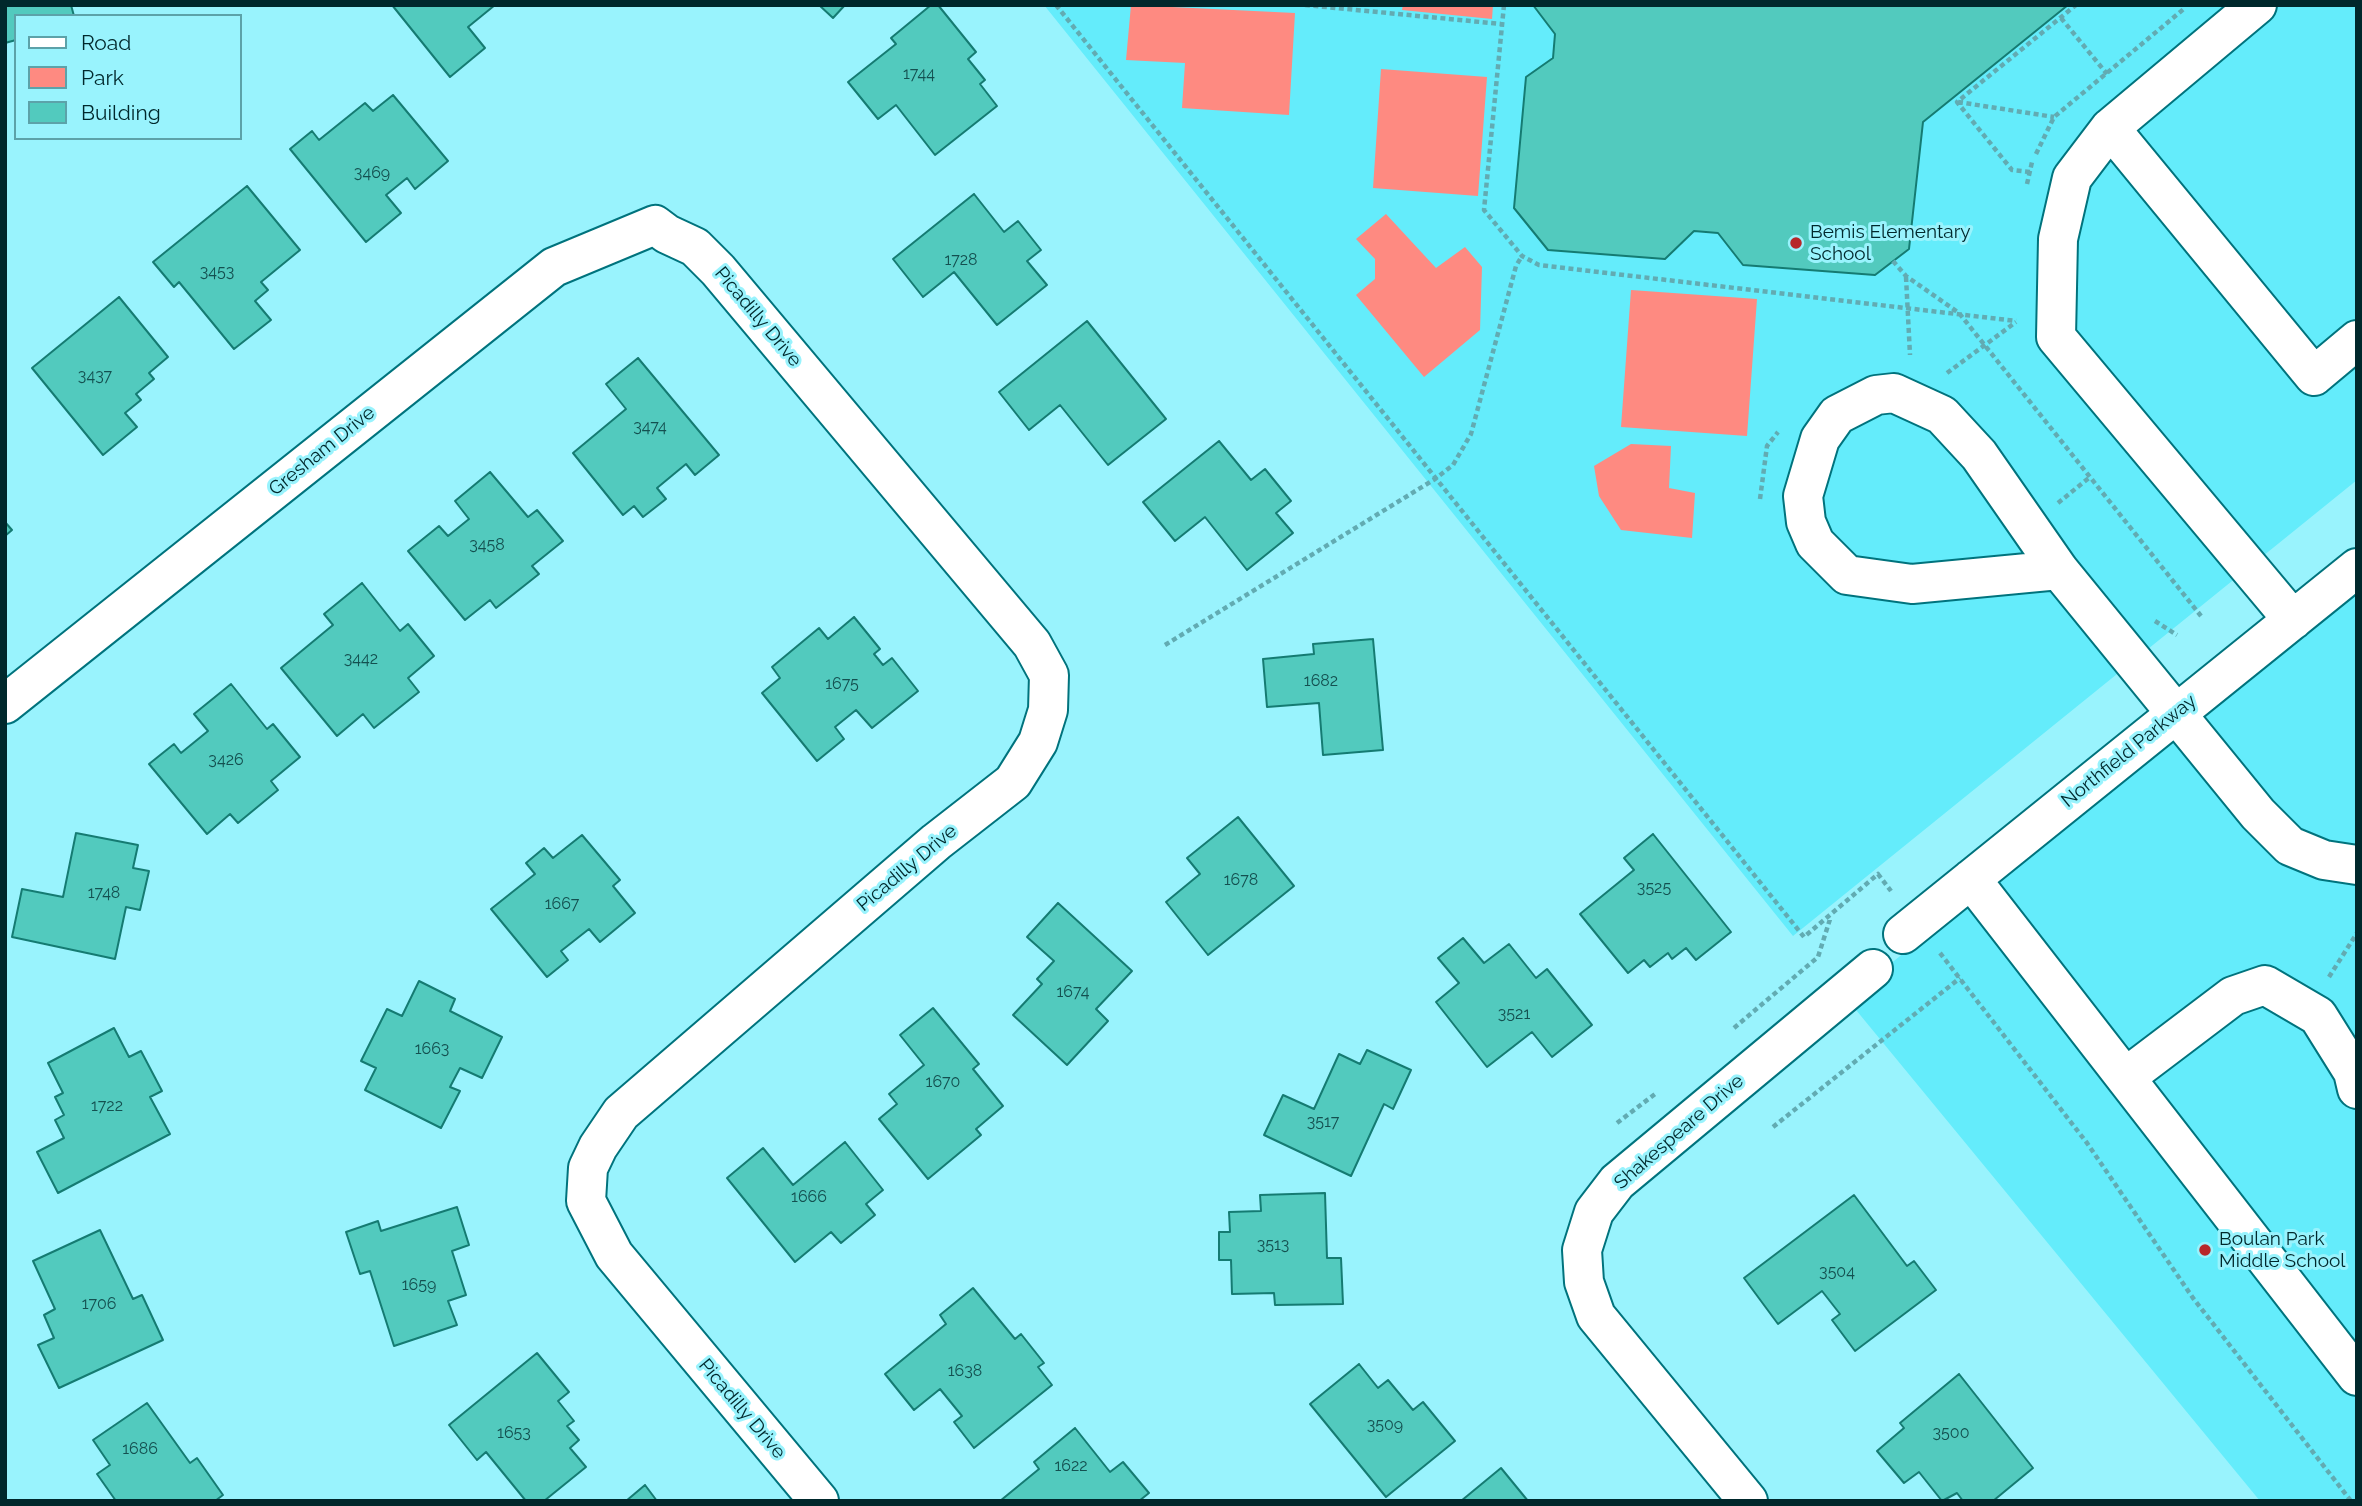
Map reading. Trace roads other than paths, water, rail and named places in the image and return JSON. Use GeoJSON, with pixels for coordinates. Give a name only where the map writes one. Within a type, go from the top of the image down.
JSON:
{"type":"FeatureCollection","features":[{"type":"Feature","properties":{"kind":"street"},"geometry":{"type":"LineString","coordinates":[[2257,5],[2122,118],[2072,178],[2058,239],[2056,337],[2293,620]]}},
{"type":"Feature","properties":{"kind":"street"},"geometry":{"type":"LineString","coordinates":[[2122,118],[2314,376],[2357,340]]}},
{"type":"Feature","properties":{"kind":"street","name":"Gresham Drive"},"geometry":{"type":"LineString","coordinates":[[5,704],[554,267],[654,225]]}},
{"type":"Feature","properties":{"kind":"street","name":"Picadilly Drive"},"geometry":{"type":"LineString","coordinates":[[654,225],[695,247],[719,270],[1032,644],[1049,675],[1048,710],[1038,742],[1013,782],[936,842],[621,1113],[598,1147],[588,1168],[586,1202],[614,1255],[819,1501]]}},
{"type":"Feature","properties":{"kind":"street"},"geometry":{"type":"LineString","coordinates":[[2059,570],[1902,583],[1847,575],[1815,543],[1805,522],[1803,496],[1820,439],[1837,415],[1876,395],[1894,393],[1942,415],[1979,455],[2059,570],[2258,814],[2290,846],[2324,860],[2357,865]]}},
{"type":"Feature","properties":{"kind":"street","name":"Northfield Parkway"},"geometry":{"type":"LineString","coordinates":[[1919,941],[1971,879],[2357,568]]}},
{"type":"Feature","properties":{"kind":"street"},"geometry":{"type":"LineString","coordinates":[[1971,879],[2357,1376]]}},
{"type":"Feature","properties":{"kind":"street","name":"Shakespeare Drive"},"geometry":{"type":"LineString","coordinates":[[1748,1501],[1596,1316],[1584,1282],[1582,1250],[1594,1212],[1617,1182],[1873,969]]}},
{"type":"Feature","properties":{"kind":"street"},"geometry":{"type":"LineString","coordinates":[[2126,1077],[2233,996],[2265,985],[2318,1016],[2353,1072],[2357,1089]]}},
{"type":"Feature","properties":{"kind":"place","name":"Bemis Elementary School"},"geometry":{"type":"Point","coordinates":[1796,243]}},
{"type":"Feature","properties":{"kind":"place","name":"Boulan Park Middle School"},"geometry":{"type":"Point","coordinates":[2205,1250]}}]}
